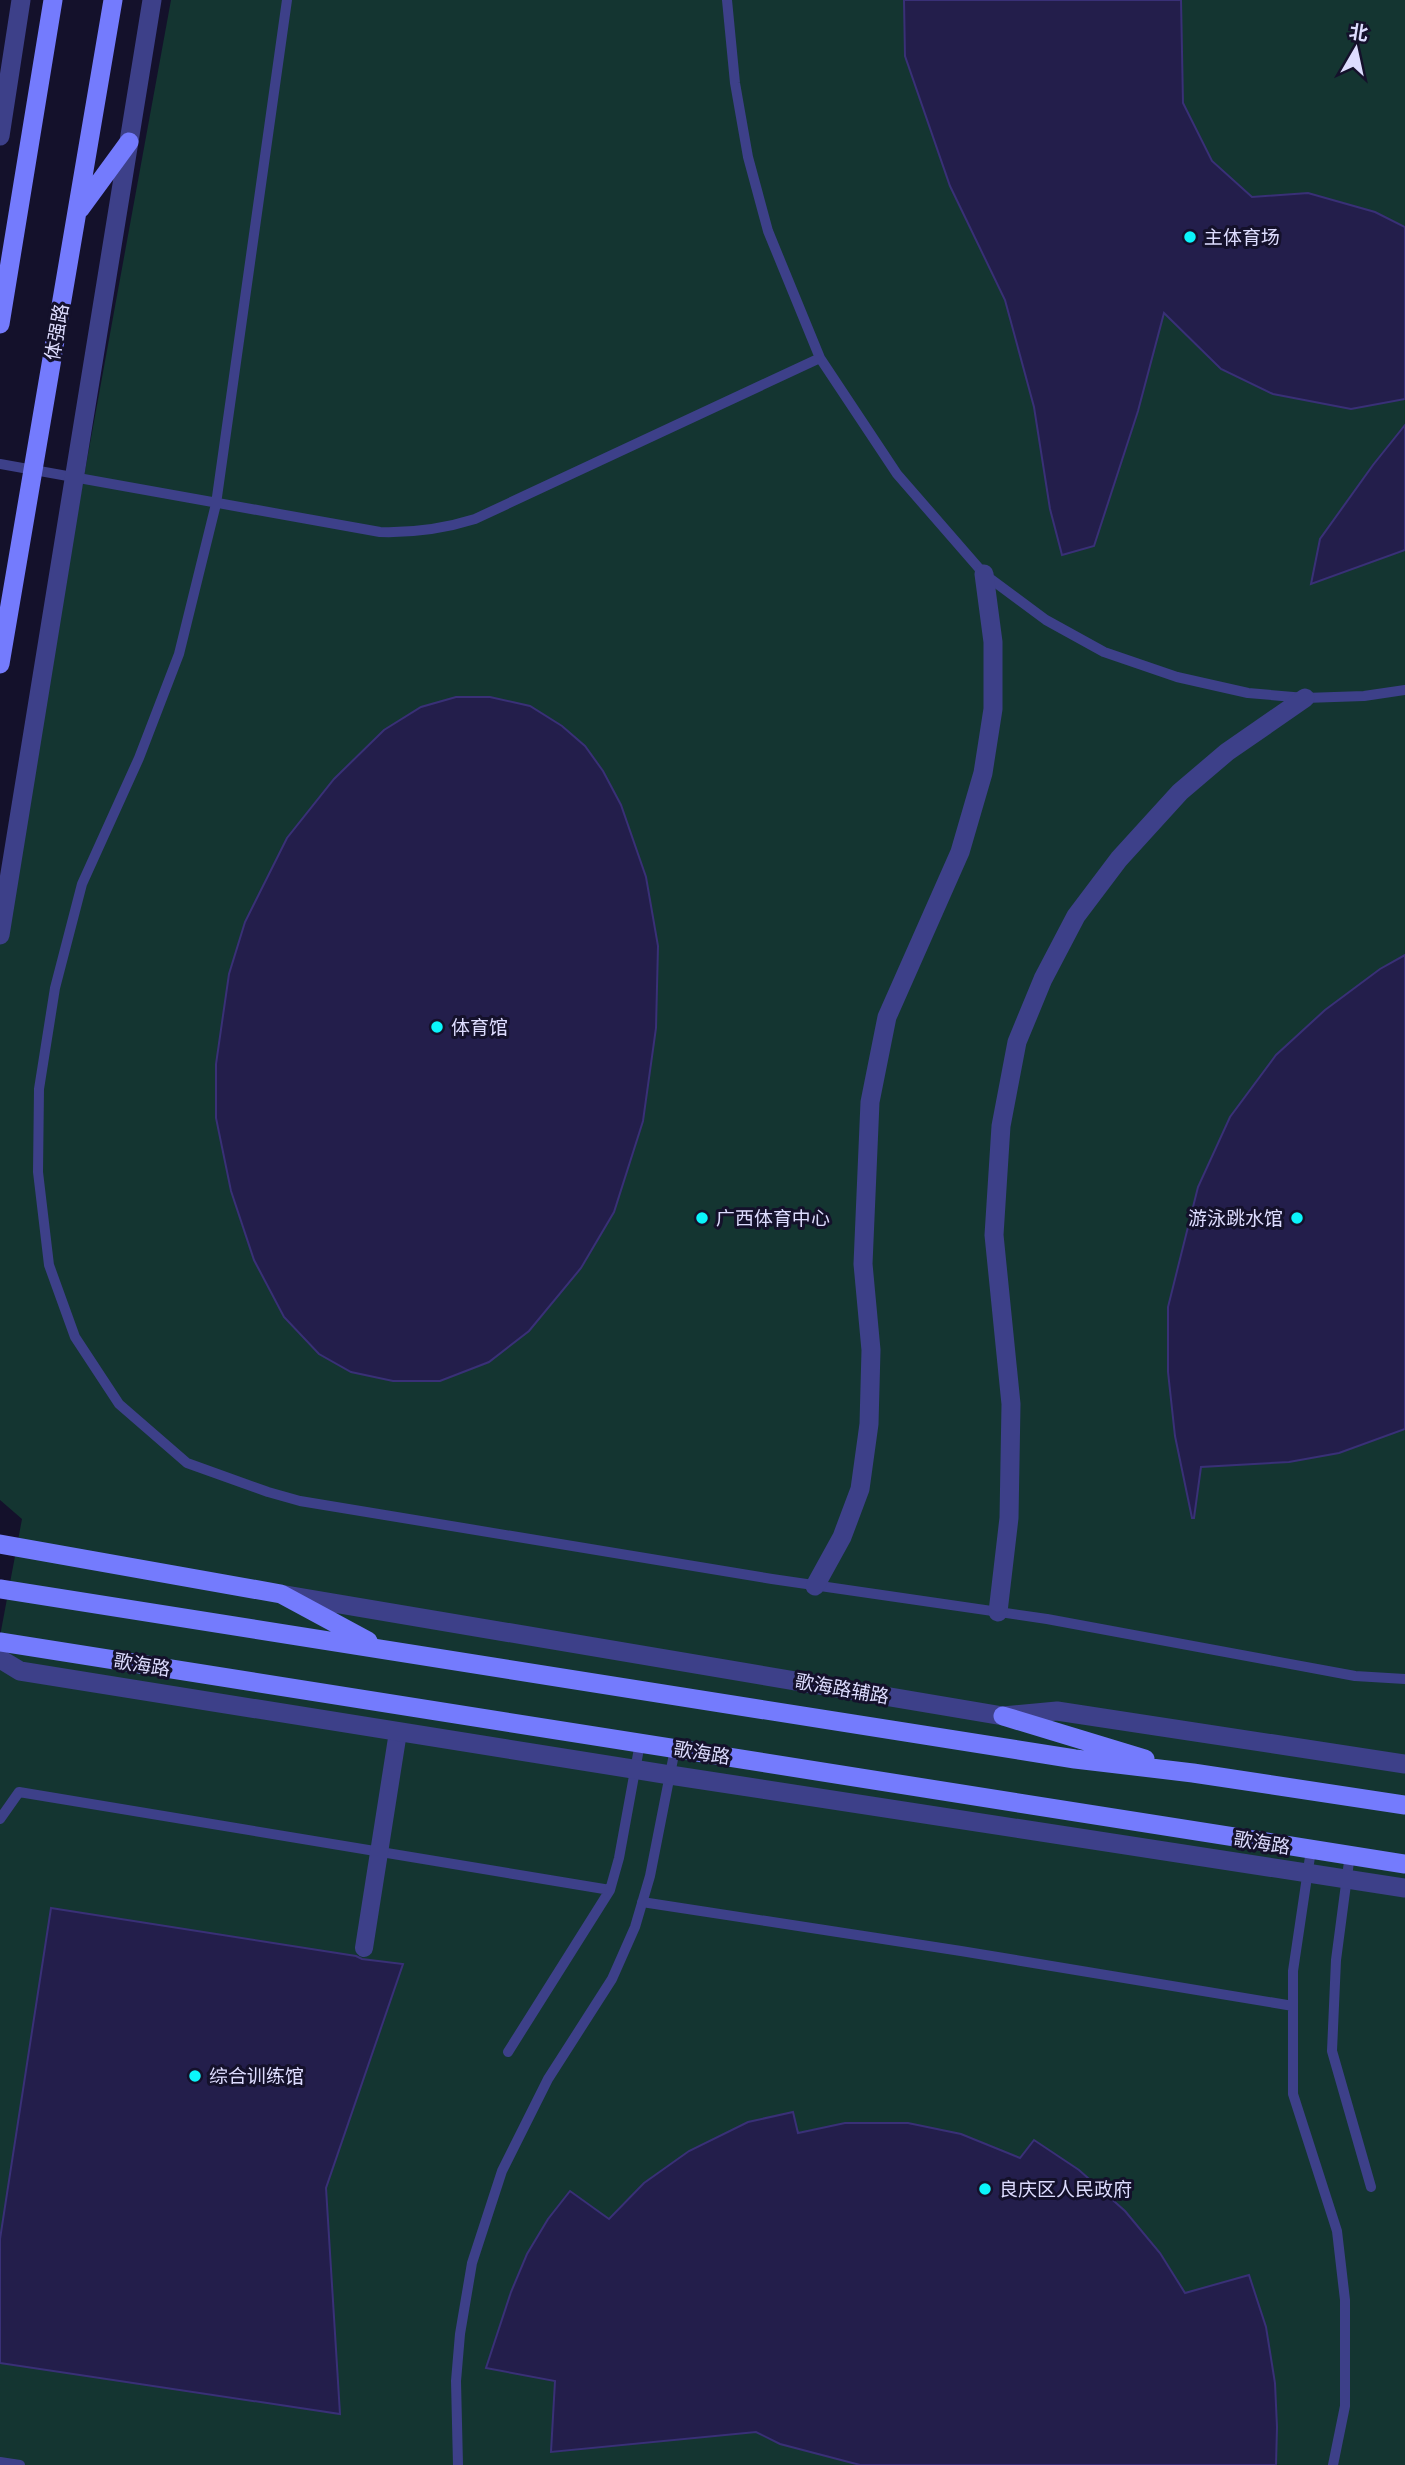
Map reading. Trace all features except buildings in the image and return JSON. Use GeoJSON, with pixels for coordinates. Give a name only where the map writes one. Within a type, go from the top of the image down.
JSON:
{"type":"FeatureCollection","features":[{"type":"Feature","properties":{"kind":"main road"},"geometry":{"type":"LineString","coordinates":[[0,324],[53,0]]}},
{"type":"Feature","properties":{"kind":"main road","name":"体强路"},"geometry":{"type":"LineString","coordinates":[[0,664],[113,0]]}},
{"type":"Feature","properties":{"kind":"main road"},"geometry":{"type":"LineString","coordinates":[[77,213],[129,142]]}},
{"type":"Feature","properties":{"kind":"main road"},"geometry":{"type":"LineString","coordinates":[[0,1544],[281,1594],[381,1648]]}},
{"type":"Feature","properties":{"kind":"main road"},"geometry":{"type":"LineString","coordinates":[[0,1589],[1075,1759],[1193,1773],[1405,1805]]}},
{"type":"Feature","properties":{"kind":"main road","name":"歌海路"},"geometry":{"type":"LineString","coordinates":[[0,1642],[1405,1864]]}},
{"type":"Feature","properties":{"kind":"main road"},"geometry":{"type":"LineString","coordinates":[[0,1658],[70,1653]]}},
{"type":"Feature","properties":{"kind":"main road"},"geometry":{"type":"LineString","coordinates":[[1003,1716],[1193,1773]]}},
{"type":"Feature","properties":{"kind":"street"},"geometry":{"type":"LineString","coordinates":[[0,136],[21,0]]}},
{"type":"Feature","properties":{"kind":"street"},"geometry":{"type":"LineString","coordinates":[[0,934],[152,0]]}},
{"type":"Feature","properties":{"kind":"street"},"geometry":{"type":"LineString","coordinates":[[815,1586],[842,1537],[860,1489],[869,1424],[871,1350],[863,1264],[864,1190],[872,1090],[887,1017],[960,852],[983,773],[993,709],[993,642],[984,574]]}},
{"type":"Feature","properties":{"kind":"street"},"geometry":{"type":"LineString","coordinates":[[999,1612],[1009,1518],[1011,1404],[994,1235],[1001,1126],[1017,1042],[1043,979],[1076,916],[1119,859],[1180,792],[1227,752],[1305,698]]}},
{"type":"Feature","properties":{"kind":"street","name":"歌海路辅路"},"geometry":{"type":"LineString","coordinates":[[281,1594],[1003,1716],[1057,1712],[1405,1764]]}},
{"type":"Feature","properties":{"kind":"street"},"geometry":{"type":"LineString","coordinates":[[0,1658],[20,1671],[670,1775],[1405,1888]]}},
{"type":"Feature","properties":{"kind":"street"},"geometry":{"type":"LineString","coordinates":[[364,1948],[398,1731]]}},
{"type":"Feature","properties":{"kind":"lane"},"geometry":{"type":"LineString","coordinates":[[288,0],[216,504],[179,654],[139,758],[82,884],[55,988],[39,1090],[38,1172],[49,1265],[75,1337],[119,1404],[187,1463],[268,1492],[340,1508],[815,1586],[1047,1619],[1355,1676],[1405,1679]]}},
{"type":"Feature","properties":{"kind":"lane"},"geometry":{"type":"LineString","coordinates":[[727,0],[734,83],[748,157],[768,231],[820,358],[897,474],[984,574],[1046,620],[1104,652],[1177,677],[1248,693],[1305,698],[1364,696],[1405,690]]}},
{"type":"Feature","properties":{"kind":"lane"},"geometry":{"type":"LineString","coordinates":[[0,464],[380,532],[415,533],[475,519],[820,358]]}},
{"type":"Feature","properties":{"kind":"lane"},"geometry":{"type":"LineString","coordinates":[[508,2052],[610,1889],[619,1858],[640,1743]]}},
{"type":"Feature","properties":{"kind":"lane"},"geometry":{"type":"LineString","coordinates":[[458,2465],[456,2381],[460,2334],[472,2263],[502,2171],[548,2080],[612,1979],[635,1927],[650,1876],[675,1749]]}},
{"type":"Feature","properties":{"kind":"lane"},"geometry":{"type":"LineString","coordinates":[[0,1819],[19,1792],[610,1889]]}},
{"type":"Feature","properties":{"kind":"lane"},"geometry":{"type":"LineString","coordinates":[[1311,1850],[1293,1970],[1293,2094],[1337,2231],[1345,2300],[1345,2406],[1333,2465]]}},
{"type":"Feature","properties":{"kind":"lane"},"geometry":{"type":"LineString","coordinates":[[1350,1854],[1336,1960],[1332,2051],[1371,2188]]}},
{"type":"Feature","properties":{"kind":"lane"},"geometry":{"type":"LineString","coordinates":[[642,1902],[1293,2006]]}},
{"type":"Feature","properties":{"kind":"lane"},"geometry":{"type":"LineString","coordinates":[[0,2462],[20,2465]]}},
{"type":"Feature","properties":{"kind":"green space","name":"广西体育中心"},"geometry":{"type":"Polygon","coordinates":[[[171,0],[1405,0],[1405,2465],[0,2465],[0,1636],[22,1519],[0,1500],[0,936],[171,0]]]}},
{"type":"Feature","properties":{"kind":"place","name":"主体育场"},"geometry":{"type":"Point","coordinates":[1190,237]}},
{"type":"Feature","properties":{"kind":"place","name":"体育馆"},"geometry":{"type":"Point","coordinates":[437,1027]}},
{"type":"Feature","properties":{"kind":"place","name":"广西体育中心"},"geometry":{"type":"Point","coordinates":[702,1218]}},
{"type":"Feature","properties":{"kind":"place","name":"游泳跳水馆"},"geometry":{"type":"Point","coordinates":[1297,1218]}},
{"type":"Feature","properties":{"kind":"place","name":"综合训练馆"},"geometry":{"type":"Point","coordinates":[195,2076]}},
{"type":"Feature","properties":{"kind":"place","name":"良庆区人民政府"},"geometry":{"type":"Point","coordinates":[985,2189]}}]}
